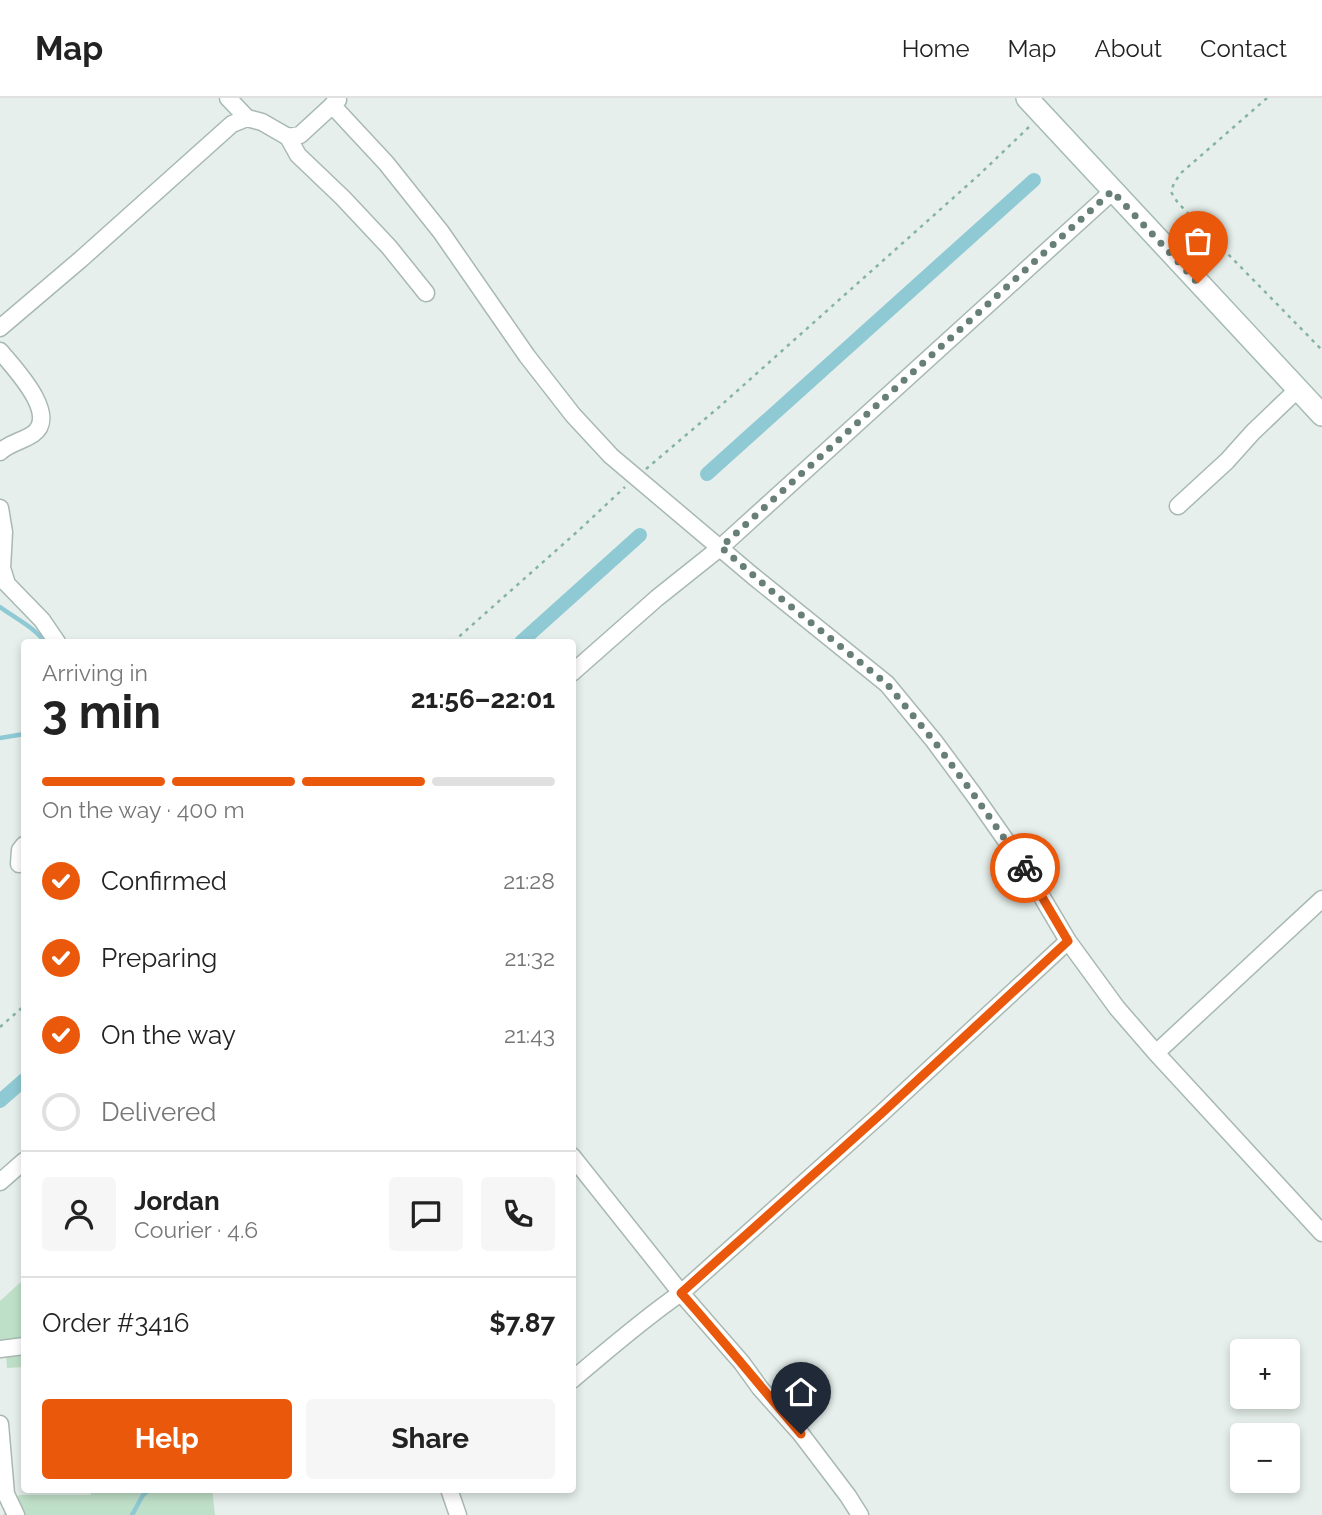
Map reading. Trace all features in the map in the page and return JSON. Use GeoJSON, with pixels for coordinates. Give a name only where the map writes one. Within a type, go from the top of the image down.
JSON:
{"type":"FeatureCollection","features":[{"type":"Feature","properties":{"kind":"main road"},"geometry":{"type":"LineString","coordinates":[[1027,98],[1322,415]]}},
{"type":"Feature","properties":{"kind":"street"},"geometry":{"type":"LineString","coordinates":[[229,98],[247,118],[262,122],[288,137],[298,155],[389,247],[426,293]]}},
{"type":"Feature","properties":{"kind":"street"},"geometry":{"type":"LineString","coordinates":[[288,137],[300,135],[336,102],[441,232],[527,356],[573,415],[611,456],[887,684],[974,795],[1023,865],[1068,941],[1117,1007],[1322,1233]]}},
{"type":"Feature","properties":{"kind":"street"},"geometry":{"type":"LineString","coordinates":[[0,327],[80,260],[232,124],[247,118]]}},
{"type":"Feature","properties":{"kind":"street"},"geometry":{"type":"LineString","coordinates":[[576,669],[657,598],[721,547],[1109,188]]}},
{"type":"Feature","properties":{"kind":"street"},"geometry":{"type":"LineString","coordinates":[[0,351],[40,407],[41,421],[36,433],[0,452]]}},
{"type":"Feature","properties":{"kind":"street"},"geometry":{"type":"LineString","coordinates":[[1178,506],[1298,389]]}},
{"type":"Feature","properties":{"kind":"street"},"geometry":{"type":"LineString","coordinates":[[0,508],[4,532],[3,586],[42,620],[55,639]]}},
{"type":"Feature","properties":{"kind":"street"},"geometry":{"type":"LineString","coordinates":[[19,864],[21,849]]}},
{"type":"Feature","properties":{"kind":"street"},"geometry":{"type":"LineString","coordinates":[[1156,1053],[1322,899]]}},
{"type":"Feature","properties":{"kind":"street"},"geometry":{"type":"LineString","coordinates":[[576,1377],[656,1310],[681,1293],[1068,941]]}},
{"type":"Feature","properties":{"kind":"street"},"geometry":{"type":"LineString","coordinates":[[576,1161],[681,1293],[801,1434],[860,1515]]}},
{"type":"Feature","properties":{"kind":"street"},"geometry":{"type":"LineString","coordinates":[[0,1182],[21,1164]]}},
{"type":"Feature","properties":{"kind":"street"},"geometry":{"type":"LineString","coordinates":[[0,1349],[21,1346]]}},
{"type":"Feature","properties":{"kind":"street"},"geometry":{"type":"LineString","coordinates":[[0,1424],[6,1494],[16,1515]]}},
{"type":"Feature","properties":{"kind":"street"},"geometry":{"type":"LineString","coordinates":[[450,1493],[458,1515]]}},
{"type":"Feature","properties":{"kind":"path"},"geometry":{"type":"LineString","coordinates":[[1267,98],[1181,173],[1171,192],[1178,203],[1322,350]]}},
{"type":"Feature","properties":{"kind":"path"},"geometry":{"type":"LineString","coordinates":[[456,639],[635,477],[718,408],[980,174],[1004,149],[1046,119]]}},
{"type":"Feature","properties":{"kind":"path"},"geometry":{"type":"LineString","coordinates":[[0,1027],[21,1009]]}},
{"type":"Feature","properties":{"kind":"green space"},"geometry":{"type":"Polygon","coordinates":[[[21,1282],[21,1367],[7,1368],[6,1353],[0,1345],[0,1301],[21,1282]]]}},
{"type":"Feature","properties":{"kind":"green space"},"geometry":{"type":"Polygon","coordinates":[[[212,1493],[215,1515],[3,1515],[19,1495],[212,1493]]]}},
{"type":"Feature","properties":{"kind":"waterway"},"geometry":{"type":"LineString","coordinates":[[707,474],[1034,180]]}},
{"type":"Feature","properties":{"kind":"waterway"},"geometry":{"type":"LineString","coordinates":[[524,639],[640,535]]}},
{"type":"Feature","properties":{"kind":"waterway"},"geometry":{"type":"LineString","coordinates":[[0,607],[43,639]]}},
{"type":"Feature","properties":{"kind":"waterway"},"geometry":{"type":"LineString","coordinates":[[0,738],[21,734]]}},
{"type":"Feature","properties":{"kind":"waterway"},"geometry":{"type":"LineString","coordinates":[[0,1101],[21,1083]]}},
{"type":"Feature","properties":{"kind":"waterway"},"geometry":{"type":"LineString","coordinates":[[132,1515],[145,1493]]}},
{"type":"Feature","properties":{"kind":"way so far"},"geometry":{"type":"LineString","coordinates":[[1025,868],[934,741],[887,684],[721,547],[1112,191],[1198,283]]}},
{"type":"Feature","properties":{"kind":"route"},"geometry":{"type":"LineString","coordinates":[[801,1434],[681,1293],[1068,941],[1025,868]]}}]}
